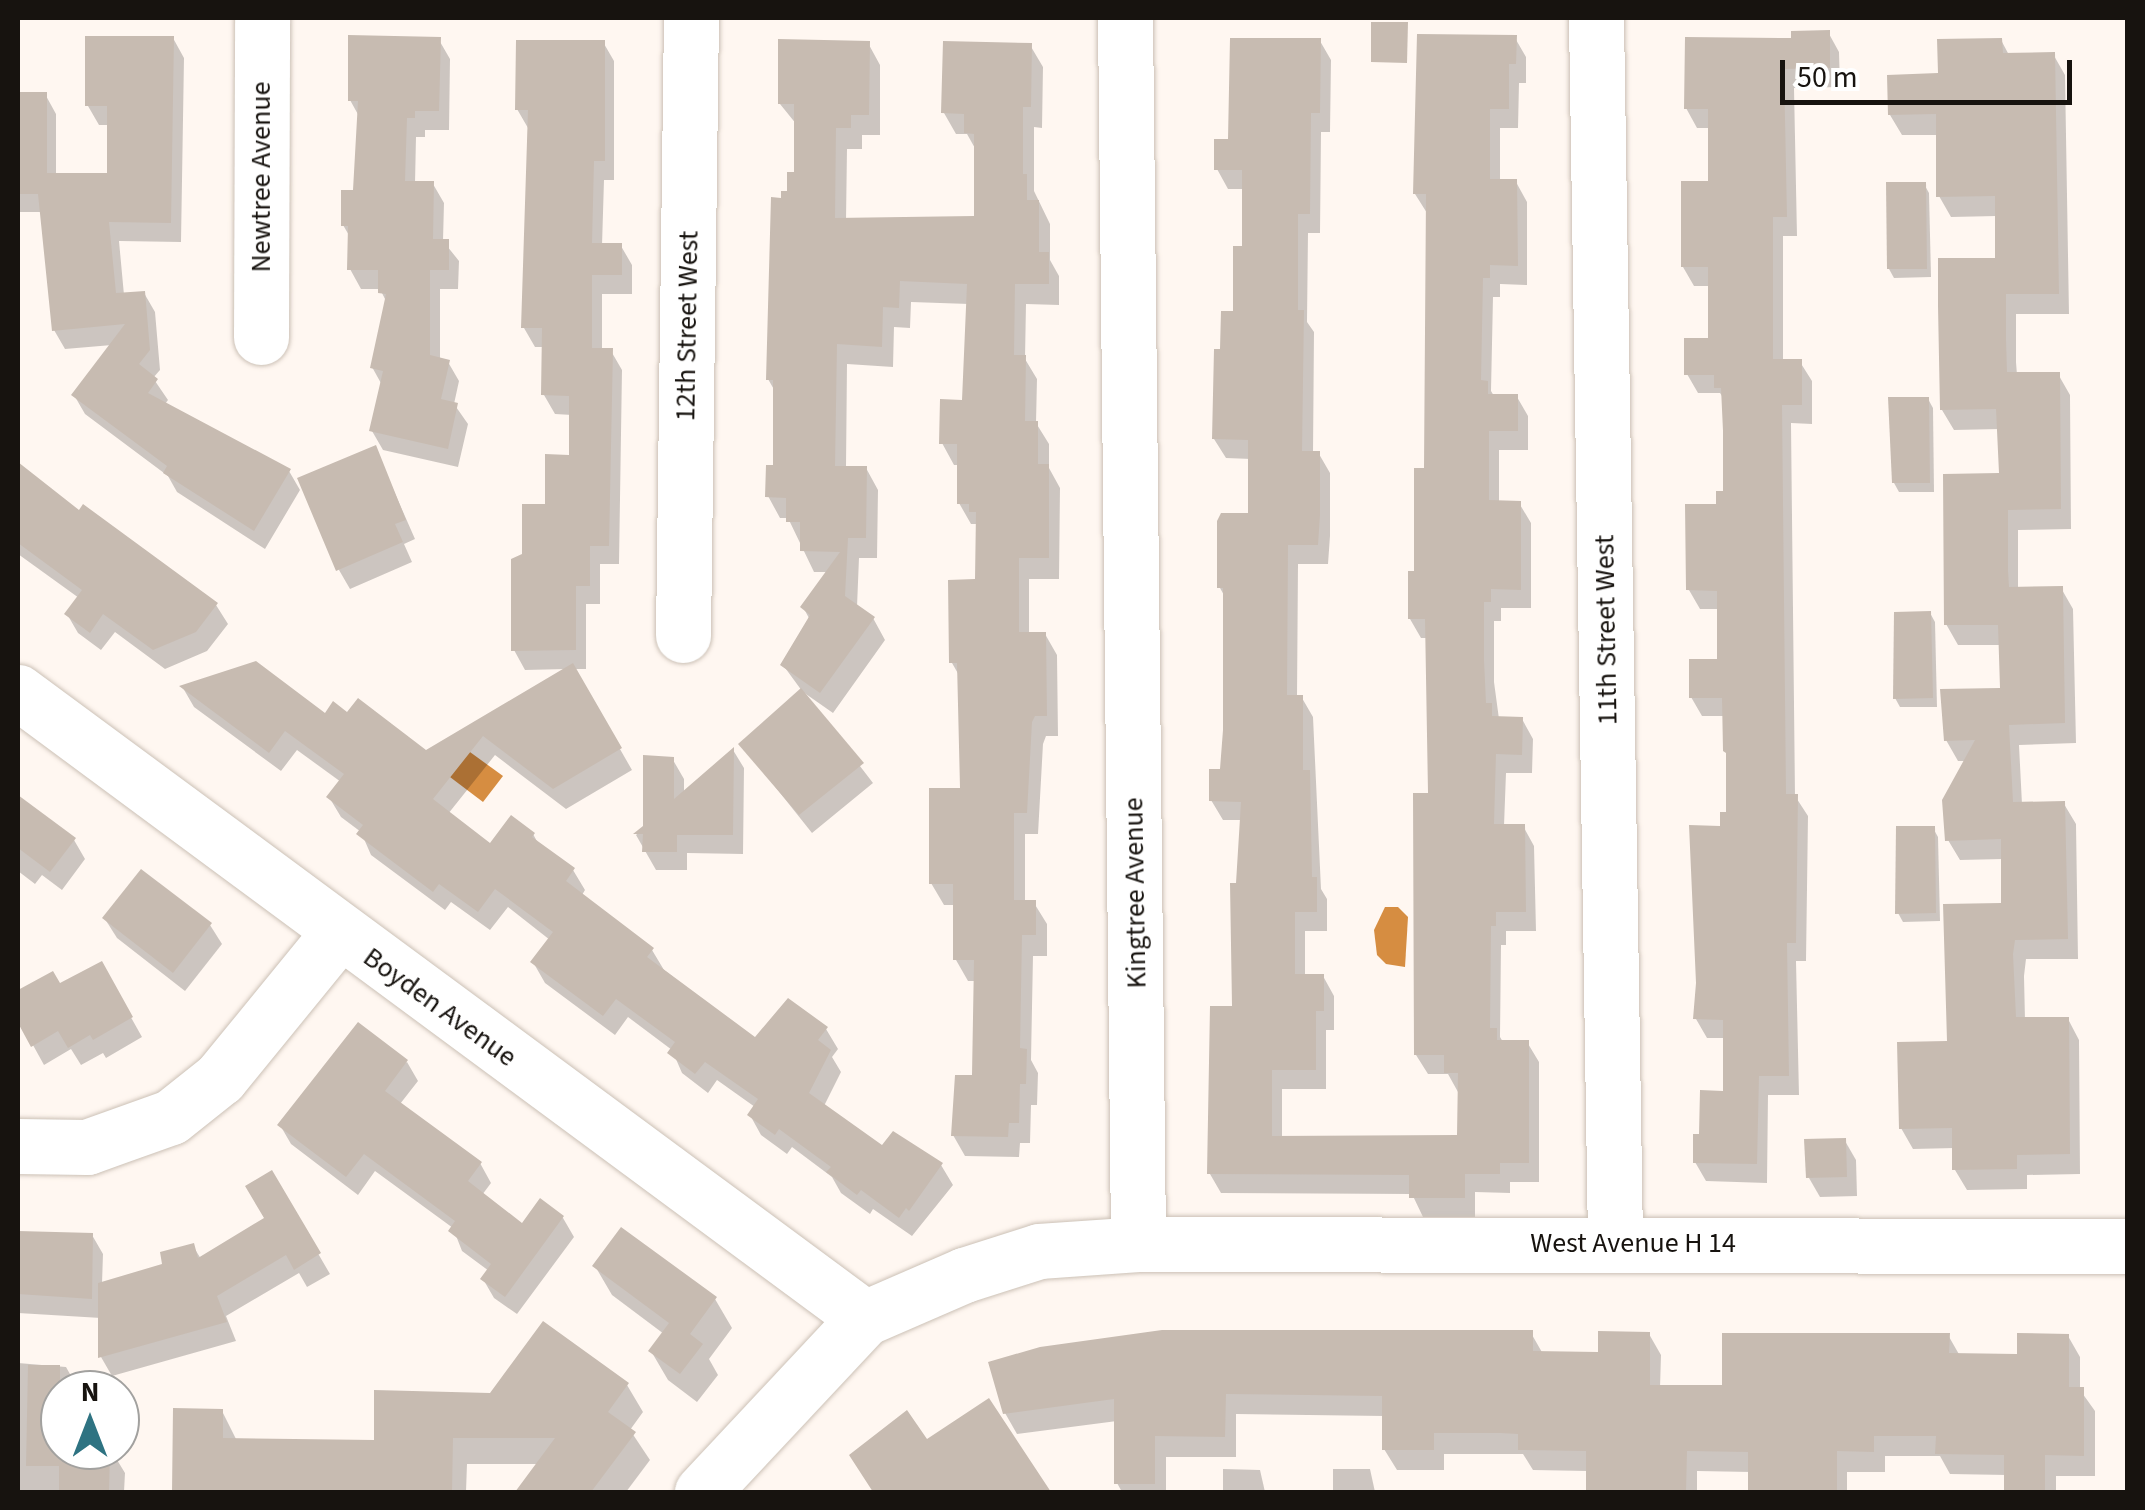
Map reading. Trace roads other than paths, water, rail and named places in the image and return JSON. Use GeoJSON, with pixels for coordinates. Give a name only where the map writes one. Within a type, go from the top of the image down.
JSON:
{"type":"FeatureCollection","features":[{"type":"Feature","properties":{"kind":"street","name":"Newtree Avenue"},"geometry":{"type":"LineString","coordinates":[[260,336],[262,18]]}},
{"type":"Feature","properties":{"kind":"street","name":"12th Street West"},"geometry":{"type":"LineString","coordinates":[[682,635],[691,18]]}},
{"type":"Feature","properties":{"kind":"street","name":"Kingtree Avenue"},"geometry":{"type":"LineString","coordinates":[[1125,18],[1138,1244]]}},
{"type":"Feature","properties":{"kind":"street","name":"11th Street West"},"geometry":{"type":"LineString","coordinates":[[1596,18],[1615,1243]]}},
{"type":"Feature","properties":{"kind":"street","name":"Boyden Avenue"},"geometry":{"type":"LineString","coordinates":[[18,692],[865,1318]]}},
{"type":"Feature","properties":{"kind":"street"},"geometry":{"type":"LineString","coordinates":[[18,1146],[87,1146],[171,1117],[220,1078],[339,932]]}},
{"type":"Feature","properties":{"kind":"street","name":"West Avenue H 14"},"geometry":{"type":"LineString","coordinates":[[1138,1244],[2128,1246]]}},
{"type":"Feature","properties":{"kind":"street"},"geometry":{"type":"LineString","coordinates":[[702,1492],[865,1318],[964,1275],[1039,1251],[1138,1244]]}}]}
